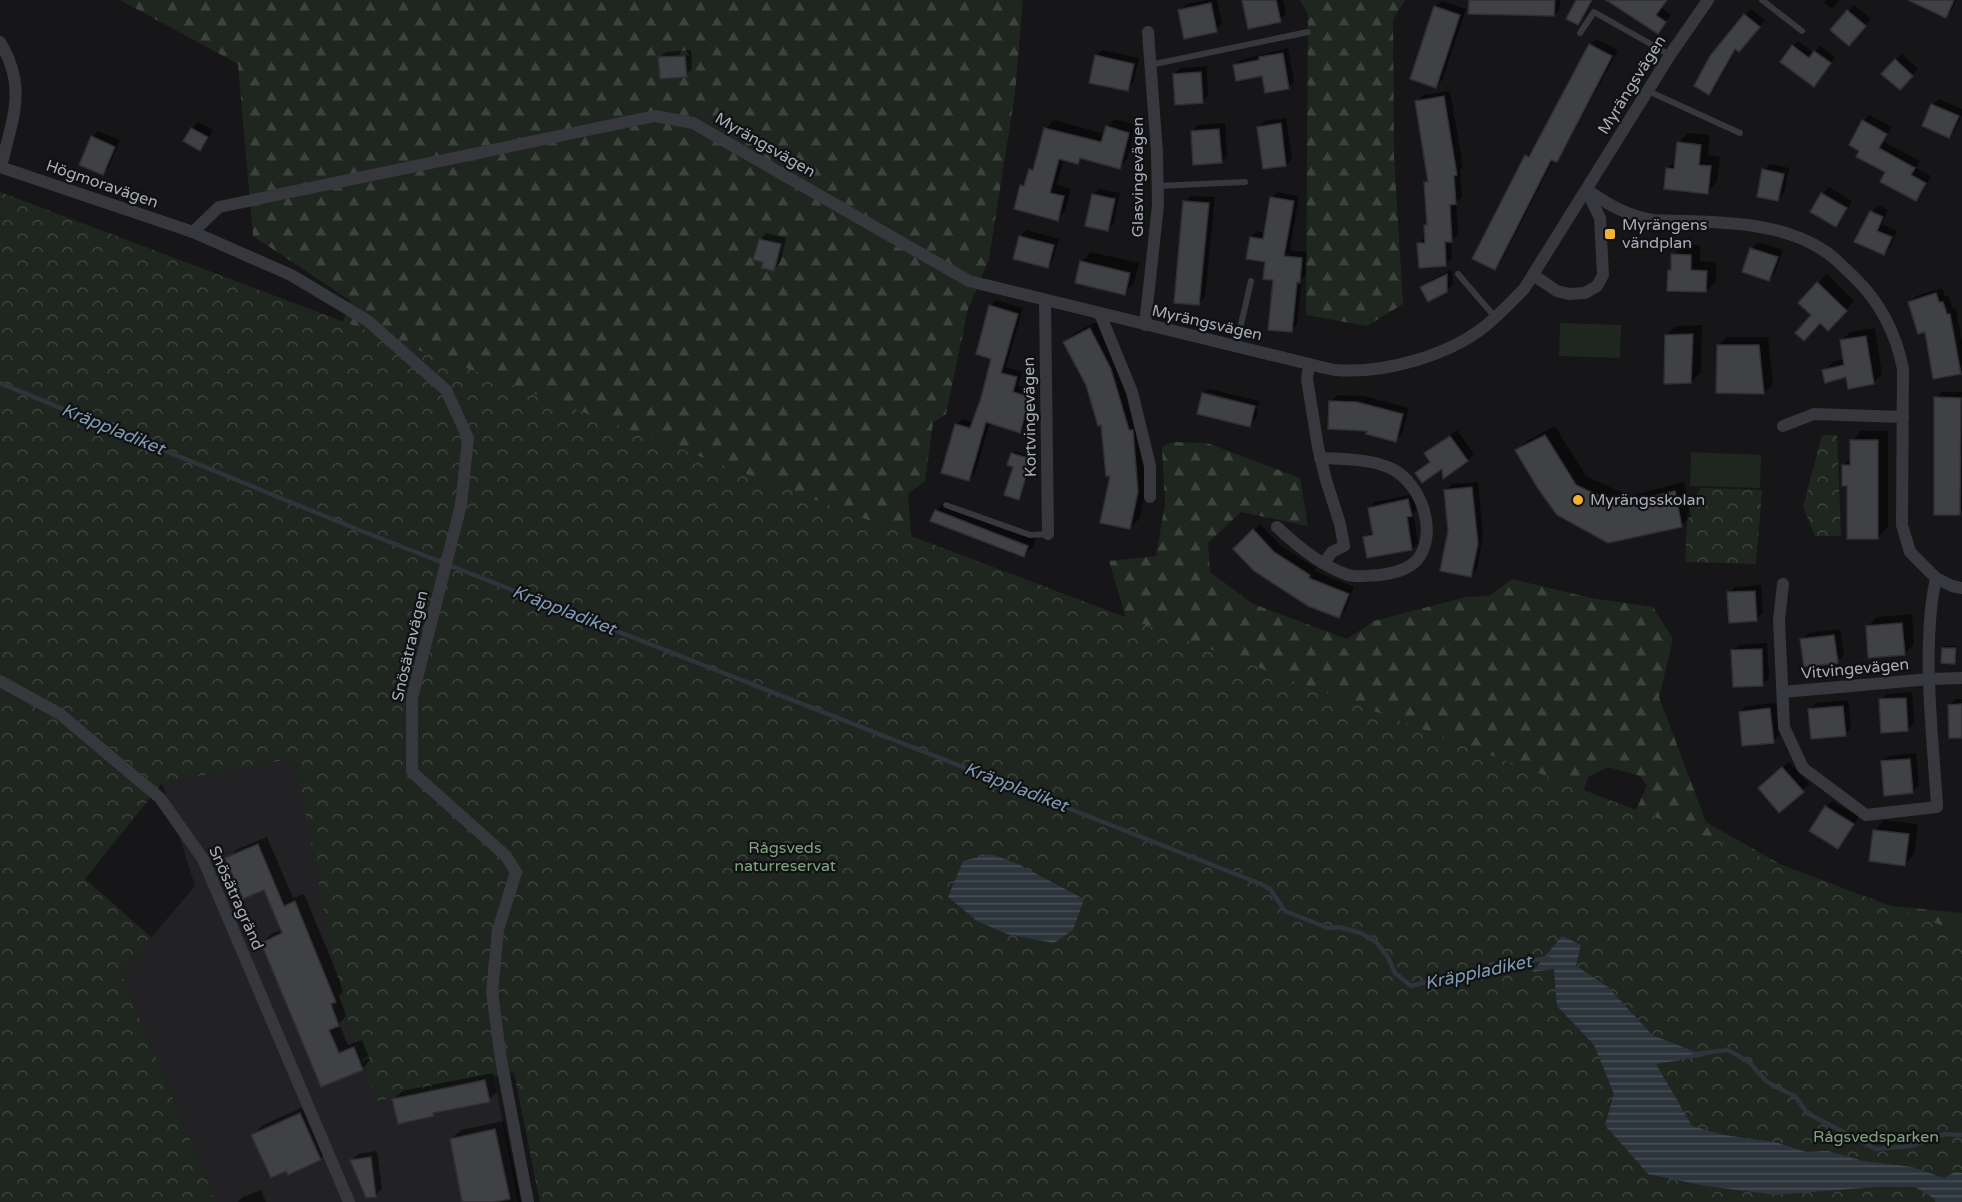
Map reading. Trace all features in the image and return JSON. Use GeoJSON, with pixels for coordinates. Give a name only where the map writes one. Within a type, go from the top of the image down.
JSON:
{"type":"FeatureCollection","features":[{"type":"Feature","properties":{"kind":"street","name":"Myrängsvägen"},"geometry":{"type":"LineString","coordinates":[[193,232],[219,207],[655,116],[693,123],[969,281],[1335,370],[1368,370],[1400,364],[1459,343],[1496,318],[1524,289],[1670,55],[1708,0]]}},
{"type":"Feature","properties":{"kind":"street","name":"Glasvingevägen"},"geometry":{"type":"LineString","coordinates":[[1145,325],[1158,186],[1148,32]]}},
{"type":"Feature","properties":{"kind":"street"},"geometry":{"type":"LineString","coordinates":[[0,42],[9,57],[17,92],[1,167]]}},
{"type":"Feature","properties":{"kind":"street","name":"Högmoravägen"},"geometry":{"type":"LineString","coordinates":[[1,167],[193,232]]}},
{"type":"Feature","properties":{"kind":"street"},"geometry":{"type":"LineString","coordinates":[[1533,275],[1557,291],[1569,294],[1585,293],[1598,286],[1603,275],[1600,218],[1587,189]]}},
{"type":"Feature","properties":{"kind":"street"},"geometry":{"type":"LineString","coordinates":[[1587,189],[1620,212],[1637,217],[1652,220],[1745,225],[1787,234],[1822,249],[1866,289],[1886,317],[1899,350],[1903,369],[1902,525],[1910,552],[1936,578],[1962,588]]}},
{"type":"Feature","properties":{"kind":"street","name":"Snösätravägen"},"geometry":{"type":"LineString","coordinates":[[193,232],[291,275],[368,321],[446,390],[468,438],[461,505],[412,698],[412,772],[506,856],[516,872],[498,930],[492,992],[501,1059],[528,1202]]}},
{"type":"Feature","properties":{"kind":"street","name":"Kortvingevägen"},"geometry":{"type":"LineString","coordinates":[[1045,300],[1048,534]]}},
{"type":"Feature","properties":{"kind":"street"},"geometry":{"type":"LineString","coordinates":[[1100,314],[1132,392],[1150,466],[1150,497]]}},
{"type":"Feature","properties":{"kind":"street"},"geometry":{"type":"LineString","coordinates":[[1309,364],[1307,379],[1320,458],[1340,524],[1344,546],[1332,552],[1324,562]]}},
{"type":"Feature","properties":{"kind":"street"},"geometry":{"type":"LineString","coordinates":[[1783,426],[1814,414],[1903,417]]}},
{"type":"Feature","properties":{"kind":"street"},"geometry":{"type":"LineString","coordinates":[[1277,527],[1301,549],[1349,575],[1393,574],[1417,561],[1424,547],[1427,529],[1418,496],[1408,480],[1392,469],[1347,459],[1320,458]]}},
{"type":"Feature","properties":{"kind":"street","name":"Vitvingevägen"},"geometry":{"type":"LineString","coordinates":[[1783,584],[1779,620],[1784,728],[1803,768],[1866,815],[1937,807],[1930,679],[1930,606],[1936,578]]}},
{"type":"Feature","properties":{"kind":"street","name":"Vitvingevägen"},"geometry":{"type":"LineString","coordinates":[[1784,692],[1962,678]]}},
{"type":"Feature","properties":{"kind":"street","name":"Snösätragränd"},"geometry":{"type":"LineString","coordinates":[[0,681],[60,714],[160,798],[203,859],[349,1202]]}},
{"type":"Feature","properties":{"kind":"lane"},"geometry":{"type":"LineString","coordinates":[[1762,0],[1802,31]]}},
{"type":"Feature","properties":{"kind":"lane"},"geometry":{"type":"LineString","coordinates":[[1580,33],[1594,12],[1670,55]]}},
{"type":"Feature","properties":{"kind":"lane"},"geometry":{"type":"LineString","coordinates":[[1150,65],[1308,32]]}},
{"type":"Feature","properties":{"kind":"lane"},"geometry":{"type":"LineString","coordinates":[[1648,91],[1740,133]]}},
{"type":"Feature","properties":{"kind":"lane"},"geometry":{"type":"LineString","coordinates":[[1158,186],[1245,182]]}},
{"type":"Feature","properties":{"kind":"lane"},"geometry":{"type":"LineString","coordinates":[[1458,274],[1496,318]]}},
{"type":"Feature","properties":{"kind":"lane"},"geometry":{"type":"LineString","coordinates":[[1236,347],[1251,281]]}},
{"type":"Feature","properties":{"kind":"lane"},"geometry":{"type":"LineString","coordinates":[[946,506],[1030,535],[1048,534]]}},
{"type":"Feature","properties":{"kind":"shaded area"},"geometry":{"type":"Polygon","coordinates":[[[295,758],[341,1000],[377,1101],[494,1076],[518,1202],[216,1202],[121,973],[195,886],[162,783],[295,758]]]}},
{"type":"Feature","properties":{"kind":"shaded area"},"geometry":{"type":"Polygon","coordinates":[[[991,854],[1018,864],[1084,899],[1073,930],[1054,943],[1007,934],[977,921],[948,897],[963,861],[991,854]]]}},
{"type":"Feature","properties":{"kind":"shaded area"},"geometry":{"type":"Polygon","coordinates":[[[1562,936],[1581,945],[1576,966],[1608,987],[1652,1035],[1706,1056],[1656,1064],[1692,1126],[1724,1135],[1775,1142],[1806,1152],[1828,1151],[1863,1161],[1912,1167],[1944,1178],[1955,1172],[1962,1173],[1962,1202],[1935,1202],[1935,1199],[1915,1187],[1876,1187],[1776,1195],[1706,1186],[1648,1174],[1605,1125],[1614,1094],[1594,1045],[1557,1006],[1554,969],[1532,972],[1562,936]]]}},
{"type":"Feature","properties":{"kind":"green space"},"geometry":{"type":"Polygon","coordinates":[[[120,0],[1023,0],[1015,93],[989,259],[968,309],[946,414],[933,423],[925,481],[908,494],[911,536],[932,629],[540,1202],[514,1071],[377,1101],[341,1000],[295,758],[162,783],[351,301],[253,236],[238,64],[120,0]]]}},
{"type":"Feature","properties":{"kind":"green space"},"geometry":{"type":"Polygon","coordinates":[[[1300,0],[1405,0],[1393,19],[1394,156],[1403,304],[1367,326],[1306,315],[1308,15],[1300,0]]]}},
{"type":"Feature","properties":{"kind":"green space","name":"Rågsveds naturreservat"},"geometry":{"type":"Polygon","coordinates":[[[0,192],[1962,933],[1962,1202],[540,1202],[514,1072],[377,1101],[341,1000],[295,758],[162,783],[85,879],[152,938],[121,973],[216,1202],[0,1202],[0,192]]]}},
{"type":"Feature","properties":{"kind":"green space"},"geometry":{"type":"Polygon","coordinates":[[[1560,323],[1621,325],[1620,358],[1559,356],[1560,323]]]}},
{"type":"Feature","properties":{"kind":"green space"},"geometry":{"type":"Polygon","coordinates":[[[1822,435],[1837,435],[1841,536],[1815,536],[1803,507],[1822,435]]]}},
{"type":"Feature","properties":{"kind":"green space"},"geometry":{"type":"Polygon","coordinates":[[[1173,442],[1207,443],[1300,478],[1308,526],[1241,512],[1208,543],[1210,572],[1253,604],[1347,639],[1374,621],[1466,597],[1489,596],[1512,579],[1591,598],[1653,607],[1673,639],[1659,697],[1706,822],[1844,901],[1962,913],[1962,1023],[1622,840],[1647,786],[1640,776],[1608,767],[1588,777],[1563,854],[1131,635],[1109,561],[1156,556],[1165,504],[1162,447],[1173,442]]]}},
{"type":"Feature","properties":{"kind":"green space"},"geometry":{"type":"Polygon","coordinates":[[[1691,452],[1761,455],[1760,488],[1690,486],[1691,452]]]}},
{"type":"Feature","properties":{"kind":"green space"},"geometry":{"type":"Polygon","coordinates":[[[1701,488],[1762,490],[1756,564],[1685,562],[1688,506],[1701,488]]]}},
{"type":"Feature","properties":{"kind":"building"},"geometry":{"type":"Polygon","coordinates":[[[1242,0],[1276,0],[1281,22],[1248,29],[1242,0]]]}},
{"type":"Feature","properties":{"kind":"building"},"geometry":{"type":"Polygon","coordinates":[[[1469,0],[1555,0],[1554,16],[1468,14],[1469,0]]]}},
{"type":"Feature","properties":{"kind":"building"},"geometry":{"type":"Polygon","coordinates":[[[1576,0],[1592,0],[1578,25],[1566,19],[1576,0]]]}},
{"type":"Feature","properties":{"kind":"building"},"geometry":{"type":"Polygon","coordinates":[[[1606,0],[1667,0],[1656,15],[1666,22],[1658,34],[1606,0]]]}},
{"type":"Feature","properties":{"kind":"building"},"geometry":{"type":"Polygon","coordinates":[[[1908,0],[1954,0],[1946,18],[1908,0]]]}},
{"type":"Feature","properties":{"kind":"building"},"geometry":{"type":"Polygon","coordinates":[[[1211,3],[1217,32],[1184,39],[1178,10],[1211,3]]]}},
{"type":"Feature","properties":{"kind":"building"},"geometry":{"type":"Polygon","coordinates":[[[1434,6],[1460,15],[1436,88],[1410,79],[1434,6]]]}},
{"type":"Feature","properties":{"kind":"building"},"geometry":{"type":"Polygon","coordinates":[[[1847,10],[1866,26],[1849,46],[1830,30],[1847,10]]]}},
{"type":"Feature","properties":{"kind":"building"},"geometry":{"type":"Polygon","coordinates":[[[1744,14],[1760,27],[1739,52],[1735,49],[1709,95],[1694,86],[1710,56],[1744,14]]]}},
{"type":"Feature","properties":{"kind":"building"},"geometry":{"type":"Polygon","coordinates":[[[1589,44],[1612,56],[1557,162],[1551,160],[1495,270],[1472,259],[1525,155],[1529,157],[1589,44]]]}},
{"type":"Feature","properties":{"kind":"building"},"geometry":{"type":"Polygon","coordinates":[[[1792,45],[1809,58],[1814,51],[1831,63],[1814,87],[1780,62],[1792,45]]]}},
{"type":"Feature","properties":{"kind":"building"},"geometry":{"type":"Polygon","coordinates":[[[1283,53],[1289,89],[1265,93],[1262,76],[1236,81],[1233,65],[1283,53]]]}},
{"type":"Feature","properties":{"kind":"building"},"geometry":{"type":"Polygon","coordinates":[[[1095,55],[1134,64],[1128,91],[1089,83],[1095,55]]]}},
{"type":"Feature","properties":{"kind":"building"},"geometry":{"type":"Polygon","coordinates":[[[685,56],[687,77],[660,79],[658,57],[685,56]]]}},
{"type":"Feature","properties":{"kind":"building"},"geometry":{"type":"Polygon","coordinates":[[[1895,59],[1913,76],[1900,90],[1881,74],[1895,59]]]}},
{"type":"Feature","properties":{"kind":"building"},"geometry":{"type":"Polygon","coordinates":[[[1201,72],[1203,103],[1175,105],[1173,74],[1201,72]]]}},
{"type":"Feature","properties":{"kind":"building"},"geometry":{"type":"Polygon","coordinates":[[[1444,96],[1457,175],[1454,176],[1456,204],[1450,205],[1452,242],[1445,242],[1446,266],[1419,268],[1417,243],[1425,243],[1424,225],[1427,225],[1424,182],[1428,182],[1415,101],[1444,96]]]}},
{"type":"Feature","properties":{"kind":"building"},"geometry":{"type":"Polygon","coordinates":[[[1931,104],[1959,116],[1949,138],[1922,126],[1931,104]]]}},
{"type":"Feature","properties":{"kind":"building"},"geometry":{"type":"Polygon","coordinates":[[[1862,120],[1887,134],[1879,148],[1915,168],[1911,175],[1926,183],[1916,201],[1880,182],[1885,172],[1856,157],[1859,151],[1849,145],[1862,120]]]}},
{"type":"Feature","properties":{"kind":"building"},"geometry":{"type":"Polygon","coordinates":[[[1281,123],[1286,166],[1263,169],[1257,127],[1281,123]]]}},
{"type":"Feature","properties":{"kind":"building"},"geometry":{"type":"Polygon","coordinates":[[[1106,126],[1129,133],[1120,169],[1080,158],[1078,164],[1059,159],[1050,193],[1064,196],[1058,221],[1014,209],[1020,185],[1024,186],[1029,169],[1033,170],[1044,128],[1101,142],[1106,126]]]}},
{"type":"Feature","properties":{"kind":"building"},"geometry":{"type":"Polygon","coordinates":[[[191,128],[208,137],[200,151],[183,141],[191,128]]]}},
{"type":"Feature","properties":{"kind":"building"},"geometry":{"type":"Polygon","coordinates":[[[1219,129],[1222,163],[1193,165],[1191,131],[1219,129]]]}},
{"type":"Feature","properties":{"kind":"building"},"geometry":{"type":"Polygon","coordinates":[[[91,136],[115,147],[103,175],[79,165],[91,136]]]}},
{"type":"Feature","properties":{"kind":"building"},"geometry":{"type":"Polygon","coordinates":[[[1677,142],[1701,145],[1699,165],[1711,166],[1708,194],[1664,189],[1666,168],[1674,169],[1677,142]]]}},
{"type":"Feature","properties":{"kind":"building"},"geometry":{"type":"Polygon","coordinates":[[[1762,169],[1784,174],[1778,201],[1757,197],[1762,169]]]}},
{"type":"Feature","properties":{"kind":"building"},"geometry":{"type":"Polygon","coordinates":[[[1821,193],[1847,208],[1836,227],[1810,212],[1821,193]]]}},
{"type":"Feature","properties":{"kind":"building"},"geometry":{"type":"Polygon","coordinates":[[[1092,194],[1115,199],[1108,231],[1085,226],[1092,194]]]}},
{"type":"Feature","properties":{"kind":"building"},"geometry":{"type":"Polygon","coordinates":[[[1270,197],[1294,201],[1284,256],[1302,258],[1292,332],[1268,330],[1273,280],[1263,279],[1265,262],[1246,259],[1250,237],[1263,239],[1270,197]]]}},
{"type":"Feature","properties":{"kind":"building"},"geometry":{"type":"Polygon","coordinates":[[[1183,201],[1209,203],[1199,305],[1174,303],[1183,201]]]}},
{"type":"Feature","properties":{"kind":"building"},"geometry":{"type":"Polygon","coordinates":[[[1870,211],[1883,217],[1877,231],[1892,237],[1884,255],[1854,242],[1870,211]]]}},
{"type":"Feature","properties":{"kind":"building"},"geometry":{"type":"Polygon","coordinates":[[[1019,236],[1054,245],[1048,268],[1013,259],[1019,236]]]}},
{"type":"Feature","properties":{"kind":"building"},"geometry":{"type":"Polygon","coordinates":[[[759,239],[781,244],[774,271],[761,268],[763,262],[753,260],[759,239]]]}},
{"type":"Feature","properties":{"kind":"building"},"geometry":{"type":"Polygon","coordinates":[[[1750,248],[1778,257],[1769,281],[1742,272],[1750,248]]]}},
{"type":"Feature","properties":{"kind":"building"},"geometry":{"type":"Polygon","coordinates":[[[1671,254],[1691,255],[1691,270],[1707,271],[1706,292],[1667,291],[1671,254]]]}},
{"type":"Feature","properties":{"kind":"building"},"geometry":{"type":"Polygon","coordinates":[[[1080,261],[1130,273],[1125,295],[1075,283],[1080,261]]]}},
{"type":"Feature","properties":{"kind":"building"},"geometry":{"type":"Polygon","coordinates":[[[1447,274],[1447,292],[1428,302],[1420,287],[1447,274]]]}},
{"type":"Feature","properties":{"kind":"building"},"geometry":{"type":"Polygon","coordinates":[[[1817,282],[1847,311],[1828,331],[1820,323],[1804,341],[1795,333],[1811,315],[1798,303],[1817,282]]]}},
{"type":"Feature","properties":{"kind":"building"},"geometry":{"type":"Polygon","coordinates":[[[1936,293],[1939,302],[1943,302],[1947,314],[1950,314],[1961,374],[1933,379],[1925,332],[1918,334],[1908,302],[1936,293]]]}},
{"type":"Feature","properties":{"kind":"building"},"geometry":{"type":"Polygon","coordinates":[[[989,305],[1018,314],[1001,373],[1017,377],[1013,392],[1030,397],[1020,433],[986,422],[969,481],[941,473],[955,424],[970,428],[981,398],[991,359],[976,354],[989,305]]]}},
{"type":"Feature","properties":{"kind":"building"},"geometry":{"type":"Polygon","coordinates":[[[1090,328],[1111,369],[1129,430],[1133,430],[1138,492],[1130,529],[1100,523],[1110,476],[1106,476],[1101,425],[1098,426],[1086,385],[1063,342],[1090,328]]]}},
{"type":"Feature","properties":{"kind":"building"},"geometry":{"type":"Polygon","coordinates":[[[1693,334],[1691,383],[1664,384],[1665,335],[1693,334]]]}},
{"type":"Feature","properties":{"kind":"building"},"geometry":{"type":"Polygon","coordinates":[[[1866,336],[1874,384],[1848,389],[1846,377],[1825,383],[1822,370],[1844,365],[1840,340],[1866,336]]]}},
{"type":"Feature","properties":{"kind":"building"},"geometry":{"type":"Polygon","coordinates":[[[1717,345],[1759,345],[1764,394],[1716,393],[1717,345]]]}},
{"type":"Feature","properties":{"kind":"building"},"geometry":{"type":"Polygon","coordinates":[[[1202,393],[1255,406],[1250,427],[1197,414],[1202,393]]]}},
{"type":"Feature","properties":{"kind":"building"},"geometry":{"type":"Polygon","coordinates":[[[1934,397],[1961,398],[1960,515],[1934,515],[1934,397]]]}},
{"type":"Feature","properties":{"kind":"building"},"geometry":{"type":"Polygon","coordinates":[[[1329,401],[1357,402],[1403,414],[1396,442],[1366,434],[1367,431],[1328,429],[1329,401]]]}},
{"type":"Feature","properties":{"kind":"building","name":"Myrängsskolan"},"geometry":{"type":"Polygon","coordinates":[[[1545,435],[1576,485],[1619,505],[1675,491],[1682,527],[1608,543],[1557,515],[1515,450],[1545,435]]]}},
{"type":"Feature","properties":{"kind":"building"},"geometry":{"type":"Polygon","coordinates":[[[1450,436],[1468,461],[1443,479],[1442,469],[1422,483],[1415,473],[1430,462],[1424,453],[1450,436]]]}},
{"type":"Feature","properties":{"kind":"building"},"geometry":{"type":"Polygon","coordinates":[[[1850,440],[1878,440],[1878,539],[1847,539],[1847,486],[1842,486],[1842,465],[1850,465],[1850,440]]]}},
{"type":"Feature","properties":{"kind":"building"},"geometry":{"type":"Polygon","coordinates":[[[1011,453],[1031,459],[1019,500],[1004,495],[1013,467],[1007,465],[1011,453]]]}},
{"type":"Feature","properties":{"kind":"building"},"geometry":{"type":"Polygon","coordinates":[[[1472,487],[1478,544],[1471,577],[1440,571],[1448,531],[1444,490],[1472,487]]]}},
{"type":"Feature","properties":{"kind":"building"},"geometry":{"type":"Polygon","coordinates":[[[1408,499],[1412,516],[1407,517],[1412,550],[1367,558],[1363,537],[1373,535],[1368,508],[1408,499]]]}},
{"type":"Feature","properties":{"kind":"building"},"geometry":{"type":"Polygon","coordinates":[[[935,510],[1028,546],[1024,557],[930,521],[935,510]]]}},
{"type":"Feature","properties":{"kind":"building"},"geometry":{"type":"Polygon","coordinates":[[[1253,529],[1274,552],[1310,575],[1309,578],[1349,594],[1339,618],[1308,606],[1254,571],[1233,549],[1253,529]]]}},
{"type":"Feature","properties":{"kind":"building"},"geometry":{"type":"Polygon","coordinates":[[[1755,591],[1757,621],[1729,623],[1727,592],[1755,591]]]}},
{"type":"Feature","properties":{"kind":"building"},"geometry":{"type":"Polygon","coordinates":[[[1902,623],[1905,655],[1868,658],[1866,626],[1902,623]]]}},
{"type":"Feature","properties":{"kind":"building"},"geometry":{"type":"Polygon","coordinates":[[[1834,635],[1838,663],[1804,667],[1800,639],[1834,635]]]}},
{"type":"Feature","properties":{"kind":"building"},"geometry":{"type":"Polygon","coordinates":[[[1942,648],[1956,648],[1955,664],[1941,663],[1942,648]]]}},
{"type":"Feature","properties":{"kind":"building"},"geometry":{"type":"Polygon","coordinates":[[[1762,649],[1763,686],[1733,687],[1731,650],[1762,649]]]}},
{"type":"Feature","properties":{"kind":"building"},"geometry":{"type":"Polygon","coordinates":[[[1906,698],[1908,731],[1881,733],[1879,699],[1906,698]]]}},
{"type":"Feature","properties":{"kind":"building"},"geometry":{"type":"Polygon","coordinates":[[[1962,704],[1962,738],[1949,738],[1948,705],[1962,704]]]}},
{"type":"Feature","properties":{"kind":"building"},"geometry":{"type":"Polygon","coordinates":[[[1843,706],[1846,736],[1811,739],[1808,709],[1843,706]]]}},
{"type":"Feature","properties":{"kind":"building"},"geometry":{"type":"Polygon","coordinates":[[[1770,708],[1774,743],[1742,746],[1739,712],[1770,708]]]}},
{"type":"Feature","properties":{"kind":"building"},"geometry":{"type":"Polygon","coordinates":[[[1910,759],[1913,793],[1884,796],[1881,761],[1910,759]]]}},
{"type":"Feature","properties":{"kind":"building"},"geometry":{"type":"Polygon","coordinates":[[[1782,767],[1804,792],[1779,813],[1758,788],[1782,767]]]}},
{"type":"Feature","properties":{"kind":"building"},"geometry":{"type":"Polygon","coordinates":[[[1825,806],[1854,824],[1838,849],[1809,831],[1825,806]]]}},
{"type":"Feature","properties":{"kind":"building"},"geometry":{"type":"Polygon","coordinates":[[[1873,830],[1909,834],[1905,866],[1869,861],[1873,830]]]}},
{"type":"Feature","properties":{"kind":"building"},"geometry":{"type":"Polygon","coordinates":[[[258,844],[284,906],[295,901],[336,1002],[331,1004],[339,1026],[329,1030],[339,1053],[354,1047],[363,1070],[321,1087],[261,943],[282,933],[264,890],[243,899],[225,858],[258,844]]]}},
{"type":"Feature","properties":{"kind":"building"},"geometry":{"type":"Polygon","coordinates":[[[485,1080],[490,1102],[433,1113],[434,1116],[398,1124],[392,1099],[485,1080]]]}},
{"type":"Feature","properties":{"kind":"building"},"geometry":{"type":"Polygon","coordinates":[[[300,1113],[321,1160],[288,1175],[286,1171],[271,1178],[251,1135],[300,1113]]]}},
{"type":"Feature","properties":{"kind":"building"},"geometry":{"type":"Polygon","coordinates":[[[495,1129],[510,1199],[494,1202],[462,1202],[450,1139],[495,1129]]]}},
{"type":"Feature","properties":{"kind":"building"},"geometry":{"type":"Polygon","coordinates":[[[371,1157],[376,1197],[366,1198],[350,1160],[371,1157]]]}},
{"type":"Feature","properties":{"kind":"waterway","name":"Kräppladiket"},"geometry":{"type":"LineString","coordinates":[[0,383],[344,524],[1261,884],[1270,889],[1285,911],[1328,928],[1339,927],[1361,933],[1376,942],[1388,957],[1395,973],[1411,986],[1460,973],[1548,958]]}},
{"type":"Feature","properties":{"kind":"waterway","name":"Kräppladiket"},"geometry":{"type":"LineString","coordinates":[[1694,1054],[1728,1050],[1749,1062],[1767,1082],[1796,1097],[1807,1113],[1876,1149],[1910,1146],[1945,1134],[1962,1135]]}},
{"type":"Feature","properties":{"kind":"place","name":"Myrängens vändplan"},"geometry":{"type":"Point","coordinates":[1610,234]}},
{"type":"Feature","properties":{"kind":"place","name":"Myrängsskolan"},"geometry":{"type":"Point","coordinates":[1578,500]}},
{"type":"Feature","properties":{"kind":"park label","name":"Rågsvedsparken"},"geometry":{"type":"Point","coordinates":[1876,1137]}}]}
